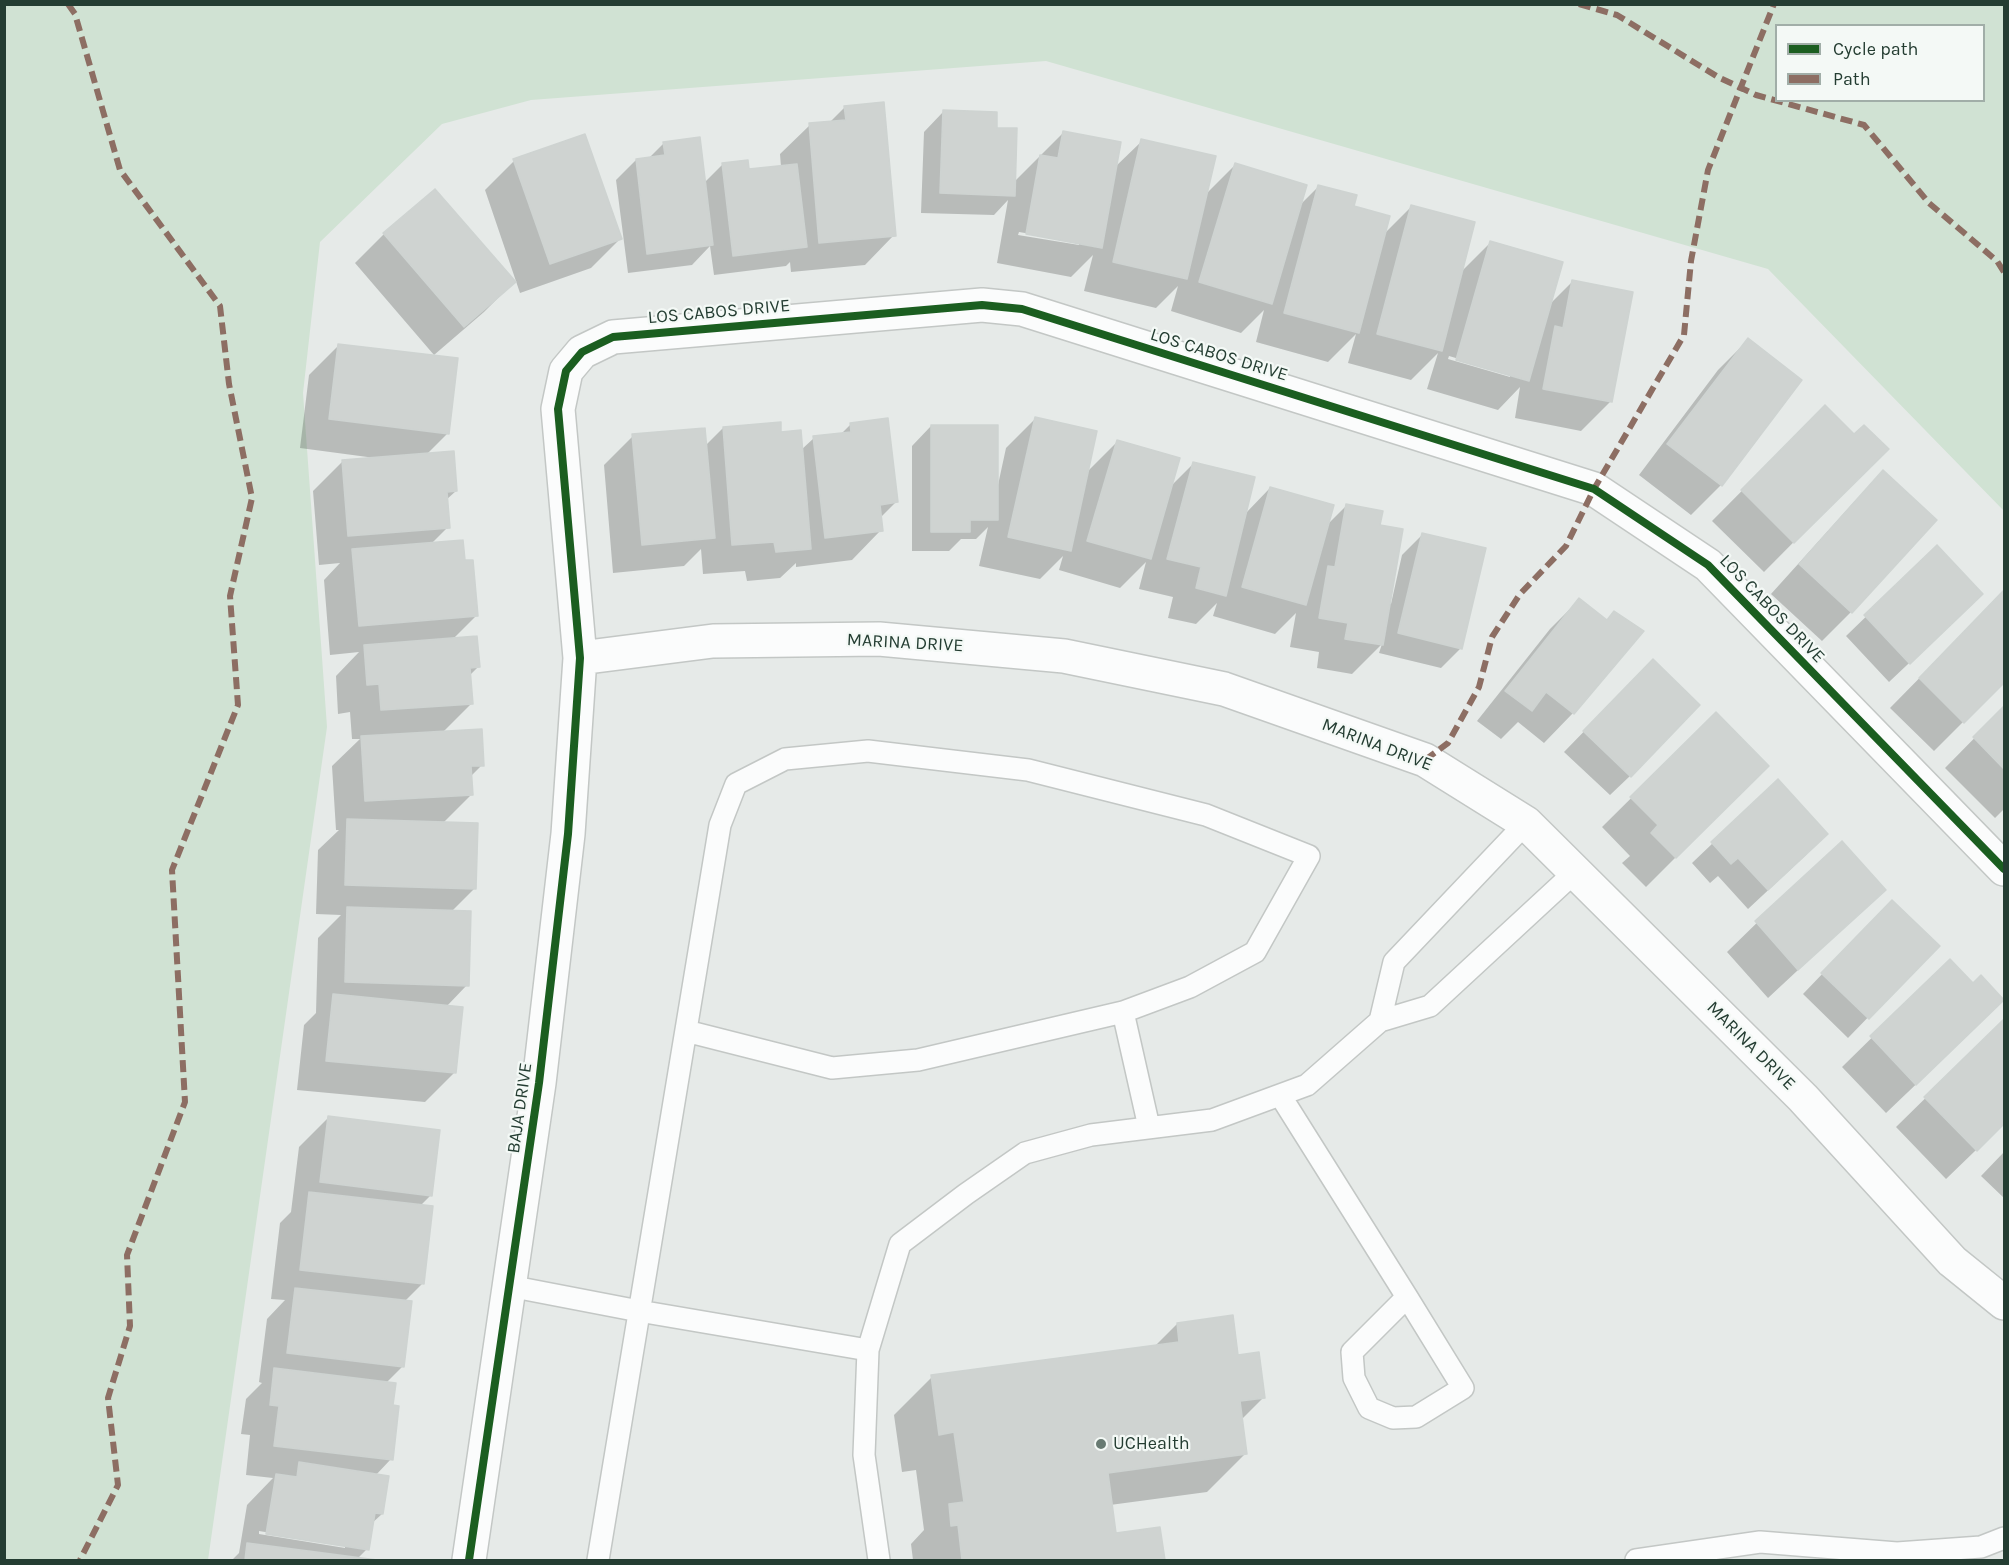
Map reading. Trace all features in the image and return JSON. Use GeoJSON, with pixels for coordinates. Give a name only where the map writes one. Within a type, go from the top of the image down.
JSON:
{"type":"FeatureCollection","features":[{"type":"Feature","properties":{"kind":"street","name":"LOS CABOS DRIVE"},"geometry":{"type":"LineString","coordinates":[[580,658],[558,409],[566,370],[582,352],[613,337],[982,305],[1022,309],[1593,489],[1708,564],[2004,869]]}},
{"type":"Feature","properties":{"kind":"street","name":"MARINA DRIVE"},"geometry":{"type":"LineString","coordinates":[[580,658],[713,641],[879,639],[1064,656],[1224,689],[1425,759],[1526,823],[1803,1098],[1952,1261],[2004,1303]]}},
{"type":"Feature","properties":{"kind":"street","name":"BAJA DRIVE"},"geometry":{"type":"LineString","coordinates":[[469,1560],[539,1083],[568,834],[580,658]]}},
{"type":"Feature","properties":{"kind":"lane"},"geometry":{"type":"LineString","coordinates":[[598,1560],[720,825],[736,784],[785,759],[868,751],[1028,770],[1206,815],[1309,856],[1255,952],[1190,987],[1123,1012],[918,1060],[832,1068],[686,1031]]}},
{"type":"Feature","properties":{"kind":"lane"},"geometry":{"type":"LineString","coordinates":[[1380,1021],[1394,962],[1526,823]]}},
{"type":"Feature","properties":{"kind":"lane"},"geometry":{"type":"LineString","coordinates":[[879,1560],[864,1455],[868,1350],[900,1245],[966,1194],[1025,1153],[1091,1135],[1212,1120],[1307,1085],[1380,1021],[1430,1006],[1575,872]]}},
{"type":"Feature","properties":{"kind":"lane"},"geometry":{"type":"LineString","coordinates":[[1123,1012],[1149,1127]]}},
{"type":"Feature","properties":{"kind":"lane"},"geometry":{"type":"LineString","coordinates":[[1280,1095],[1407,1297],[1463,1388],[1416,1417],[1393,1418],[1369,1408],[1354,1378],[1352,1352],[1407,1297]]}},
{"type":"Feature","properties":{"kind":"lane"},"geometry":{"type":"LineString","coordinates":[[509,1286],[868,1350]]}},
{"type":"Feature","properties":{"kind":"lane"},"geometry":{"type":"LineString","coordinates":[[1636,1560],[1760,1542],[1898,1553],[1981,1547],[2004,1538]]}},
{"type":"Feature","properties":{"kind":"green space"},"geometry":{"type":"Polygon","coordinates":[[[5,4],[2004,5],[2004,511],[1768,269],[1046,61],[531,100],[442,124],[320,242],[303,393],[327,727],[208,1560],[5,1560],[5,4]]]}},
{"type":"Feature","properties":{"kind":"building"},"geometry":{"type":"Polygon","coordinates":[[[884,102],[896,236],[819,243],[809,123],[846,120],[844,106],[884,102]]]}},
{"type":"Feature","properties":{"kind":"building"},"geometry":{"type":"Polygon","coordinates":[[[943,110],[997,112],[997,128],[1017,128],[1015,196],[940,193],[943,110]]]}},
{"type":"Feature","properties":{"kind":"building"},"geometry":{"type":"Polygon","coordinates":[[[1063,131],[1121,142],[1102,248],[1026,234],[1040,155],[1058,158],[1063,131]]]}},
{"type":"Feature","properties":{"kind":"building"},"geometry":{"type":"Polygon","coordinates":[[[585,134],[622,239],[550,264],[513,159],[585,134]]]}},
{"type":"Feature","properties":{"kind":"building"},"geometry":{"type":"Polygon","coordinates":[[[700,137],[713,245],[647,254],[636,159],[665,155],[663,142],[700,137]]]}},
{"type":"Feature","properties":{"kind":"building"},"geometry":{"type":"Polygon","coordinates":[[[1141,139],[1216,156],[1187,279],[1113,262],[1141,139]]]}},
{"type":"Feature","properties":{"kind":"building"},"geometry":{"type":"Polygon","coordinates":[[[748,160],[749,169],[797,164],[807,247],[733,256],[722,163],[748,160]]]}},
{"type":"Feature","properties":{"kind":"building"},"geometry":{"type":"Polygon","coordinates":[[[1235,163],[1307,185],[1272,304],[1199,282],[1235,163]]]}},
{"type":"Feature","properties":{"kind":"building"},"geometry":{"type":"Polygon","coordinates":[[[1318,185],[1357,195],[1354,206],[1390,216],[1359,333],[1284,313],[1318,185]]]}},
{"type":"Feature","properties":{"kind":"building"},"geometry":{"type":"Polygon","coordinates":[[[435,189],[516,282],[464,327],[383,233],[435,189]]]}},
{"type":"Feature","properties":{"kind":"building"},"geometry":{"type":"Polygon","coordinates":[[[1411,205],[1475,222],[1442,351],[1377,334],[1411,205]]]}},
{"type":"Feature","properties":{"kind":"building"},"geometry":{"type":"Polygon","coordinates":[[[1490,241],[1563,262],[1529,381],[1456,360],[1490,241]]]}},
{"type":"Feature","properties":{"kind":"building"},"geometry":{"type":"Polygon","coordinates":[[[1572,280],[1633,292],[1612,402],[1543,389],[1555,326],[1563,328],[1572,280]]]}},
{"type":"Feature","properties":{"kind":"building"},"geometry":{"type":"Polygon","coordinates":[[[1748,338],[1802,380],[1722,486],[1667,444],[1748,338]]]}},
{"type":"Feature","properties":{"kind":"building"},"geometry":{"type":"Polygon","coordinates":[[[338,344],[458,358],[449,434],[329,419],[338,344]]]}},
{"type":"Feature","properties":{"kind":"building"},"geometry":{"type":"Polygon","coordinates":[[[1825,405],[1854,434],[1864,425],[1889,449],[1794,543],[1741,490],[1825,405]]]}},
{"type":"Feature","properties":{"kind":"building"},"geometry":{"type":"Polygon","coordinates":[[[1035,417],[1097,431],[1071,551],[1008,537],[1035,417]]]}},
{"type":"Feature","properties":{"kind":"building"},"geometry":{"type":"Polygon","coordinates":[[[888,418],[898,502],[880,505],[883,531],[825,538],[813,436],[851,432],[850,423],[888,418]]]}},
{"type":"Feature","properties":{"kind":"building"},"geometry":{"type":"Polygon","coordinates":[[[781,422],[781,432],[801,430],[811,549],[776,552],[774,542],[732,545],[723,427],[781,422]]]}},
{"type":"Feature","properties":{"kind":"building"},"geometry":{"type":"Polygon","coordinates":[[[931,425],[998,425],[998,520],[970,520],[970,532],[931,532],[931,425]]]}},
{"type":"Feature","properties":{"kind":"building"},"geometry":{"type":"Polygon","coordinates":[[[705,428],[715,538],[642,545],[632,434],[705,428]]]}},
{"type":"Feature","properties":{"kind":"building"},"geometry":{"type":"Polygon","coordinates":[[[1117,440],[1180,458],[1151,559],[1087,541],[1117,440]]]}},
{"type":"Feature","properties":{"kind":"building"},"geometry":{"type":"Polygon","coordinates":[[[454,451],[457,491],[447,492],[450,528],[348,536],[342,460],[454,451]]]}},
{"type":"Feature","properties":{"kind":"building"},"geometry":{"type":"Polygon","coordinates":[[[1193,462],[1255,477],[1226,596],[1196,588],[1201,567],[1167,559],[1193,462]]]}},
{"type":"Feature","properties":{"kind":"building"},"geometry":{"type":"Polygon","coordinates":[[[1883,470],[1937,520],[1852,613],[1799,564],[1883,470]]]}},
{"type":"Feature","properties":{"kind":"building"},"geometry":{"type":"Polygon","coordinates":[[[1270,487],[1334,505],[1306,605],[1242,587],[1270,487]]]}},
{"type":"Feature","properties":{"kind":"building"},"geometry":{"type":"Polygon","coordinates":[[[1346,504],[1383,511],[1380,525],[1403,529],[1383,645],[1345,639],[1348,623],[1319,618],[1328,566],[1335,567],[1346,504]]]}},
{"type":"Feature","properties":{"kind":"building"},"geometry":{"type":"Polygon","coordinates":[[[1422,533],[1486,548],[1462,649],[1398,633],[1422,533]]]}},
{"type":"Feature","properties":{"kind":"building"},"geometry":{"type":"Polygon","coordinates":[[[463,540],[465,560],[473,560],[478,616],[359,626],[352,549],[463,540]]]}},
{"type":"Feature","properties":{"kind":"building"},"geometry":{"type":"Polygon","coordinates":[[[1937,545],[1983,594],[1910,664],[1864,615],[1937,545]]]}},
{"type":"Feature","properties":{"kind":"building"},"geometry":{"type":"Polygon","coordinates":[[[2004,590],[2004,683],[1964,723],[1919,678],[2004,590]]]}},
{"type":"Feature","properties":{"kind":"building"},"geometry":{"type":"Polygon","coordinates":[[[1579,598],[1607,620],[1614,611],[1644,631],[1574,714],[1546,692],[1532,711],[1505,691],[1579,598]]]}},
{"type":"Feature","properties":{"kind":"building"},"geometry":{"type":"Polygon","coordinates":[[[477,636],[480,667],[470,668],[473,704],[381,710],[379,684],[367,685],[364,645],[477,636]]]}},
{"type":"Feature","properties":{"kind":"building"},"geometry":{"type":"Polygon","coordinates":[[[1653,659],[1700,705],[1631,777],[1583,731],[1653,659]]]}},
{"type":"Feature","properties":{"kind":"building"},"geometry":{"type":"Polygon","coordinates":[[[2004,706],[2004,769],[1973,737],[2004,706]]]}},
{"type":"Feature","properties":{"kind":"building"},"geometry":{"type":"Polygon","coordinates":[[[1716,712],[1769,766],[1676,858],[1651,833],[1658,825],[1630,797],[1716,712]]]}},
{"type":"Feature","properties":{"kind":"building"},"geometry":{"type":"Polygon","coordinates":[[[482,729],[484,766],[471,766],[473,795],[365,801],[361,736],[482,729]]]}},
{"type":"Feature","properties":{"kind":"building"},"geometry":{"type":"Polygon","coordinates":[[[1778,779],[1828,834],[1768,890],[1738,858],[1731,864],[1711,842],[1778,779]]]}},
{"type":"Feature","properties":{"kind":"building"},"geometry":{"type":"Polygon","coordinates":[[[347,819],[478,823],[476,889],[345,885],[347,819]]]}},
{"type":"Feature","properties":{"kind":"building"},"geometry":{"type":"Polygon","coordinates":[[[1842,841],[1886,890],[1798,970],[1755,921],[1842,841]]]}},
{"type":"Feature","properties":{"kind":"building"},"geometry":{"type":"Polygon","coordinates":[[[1892,900],[1940,946],[1869,1019],[1821,973],[1892,900]]]}},
{"type":"Feature","properties":{"kind":"building"},"geometry":{"type":"Polygon","coordinates":[[[347,907],[471,911],[469,986],[345,982],[347,907]]]}},
{"type":"Feature","properties":{"kind":"building"},"geometry":{"type":"Polygon","coordinates":[[[1950,959],[1973,983],[1981,975],[2004,1000],[1916,1085],[1870,1036],[1950,959]]]}},
{"type":"Feature","properties":{"kind":"building"},"geometry":{"type":"Polygon","coordinates":[[[333,994],[463,1007],[456,1073],[326,1061],[333,994]]]}},
{"type":"Feature","properties":{"kind":"building"},"geometry":{"type":"Polygon","coordinates":[[[2004,1019],[2004,1124],[1977,1151],[1924,1097],[2004,1019]]]}},
{"type":"Feature","properties":{"kind":"building"},"geometry":{"type":"Polygon","coordinates":[[[328,1116],[440,1130],[432,1196],[320,1182],[328,1116]]]}},
{"type":"Feature","properties":{"kind":"building"},"geometry":{"type":"Polygon","coordinates":[[[309,1192],[433,1206],[424,1284],[300,1270],[309,1192]]]}},
{"type":"Feature","properties":{"kind":"building"},"geometry":{"type":"Polygon","coordinates":[[[295,1288],[412,1301],[404,1367],[287,1353],[295,1288]]]}},
{"type":"Feature","properties":{"kind":"building","name":"UCHealth"},"geometry":{"type":"Polygon","coordinates":[[[1233,1315],[1238,1355],[1259,1352],[1265,1398],[1240,1401],[1247,1454],[1108,1473],[1116,1533],[1160,1527],[1165,1560],[962,1560],[958,1525],[951,1526],[949,1504],[964,1502],[954,1432],[939,1435],[931,1375],[1179,1342],[1177,1323],[1233,1315]]]}},
{"type":"Feature","properties":{"kind":"building"},"geometry":{"type":"Polygon","coordinates":[[[274,1368],[396,1383],[393,1405],[399,1406],[393,1460],[274,1446],[279,1406],[270,1405],[274,1368]]]}},
{"type":"Feature","properties":{"kind":"building"},"geometry":{"type":"Polygon","coordinates":[[[299,1462],[389,1476],[383,1514],[375,1513],[369,1550],[266,1534],[276,1474],[297,1477],[299,1462]]]}},
{"type":"Feature","properties":{"kind":"building"},"geometry":{"type":"Polygon","coordinates":[[[247,1543],[377,1560],[245,1560],[247,1543]]]}},
{"type":"Feature","properties":{"kind":"marked path"},"geometry":{"type":"LineString","coordinates":[[68,4],[75,14],[120,170],[220,306],[229,384],[252,498],[230,596],[238,705],[172,870],[185,1102],[127,1255],[130,1326],[108,1398],[118,1485],[80,1560]]}},
{"type":"Feature","properties":{"kind":"marked path"},"geometry":{"type":"LineString","coordinates":[[1579,4],[1617,15],[1718,77],[1756,95],[1775,100]]}},
{"type":"Feature","properties":{"kind":"marked path"},"geometry":{"type":"LineString","coordinates":[[1425,760],[1448,743],[1479,687],[1492,637],[1520,594],[1566,546],[1594,489],[1684,335],[1691,261],[1708,170],[1774,4]]}},
{"type":"Feature","properties":{"kind":"marked path"},"geometry":{"type":"LineString","coordinates":[[1781,102],[1864,125],[1929,203],[1997,261],[2004,272]]}},
{"type":"Feature","properties":{"kind":"cycle path"},"geometry":{"type":"LineString","coordinates":[[469,1560],[539,1083],[568,834],[580,658],[558,409],[566,371],[582,352],[613,337],[982,305],[1022,309],[1594,489],[1708,565],[2004,869]]}},
{"type":"Feature","properties":{"kind":"place","name":"UCHealth"},"geometry":{"type":"Point","coordinates":[1101,1444]}}]}
